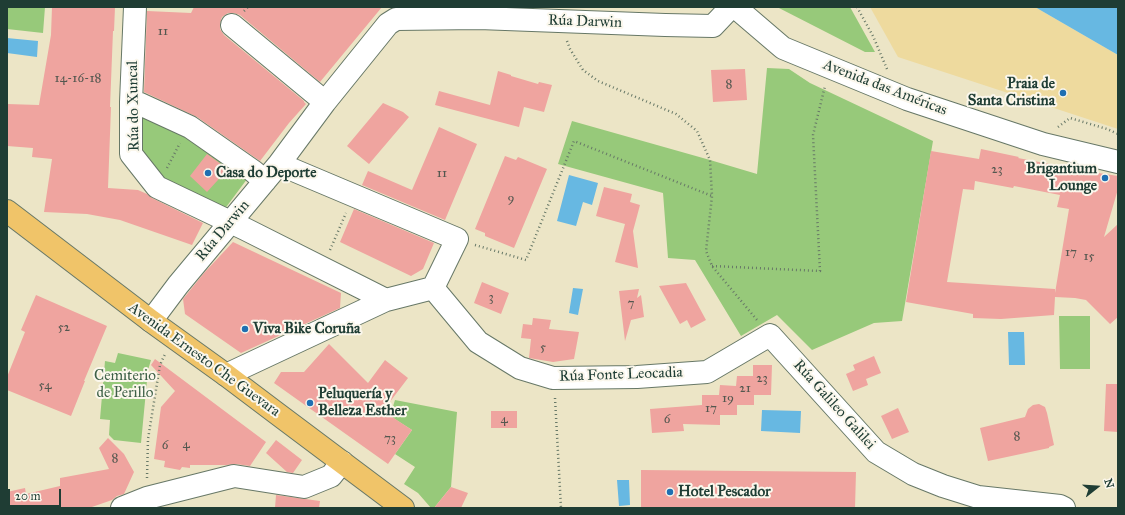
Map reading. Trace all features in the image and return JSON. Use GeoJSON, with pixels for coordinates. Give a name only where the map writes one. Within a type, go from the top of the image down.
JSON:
{"type":"FeatureCollection","features":[{"type":"Feature","properties":{"kind":"main road","name":"Avenida Ernesto Che Guevara"},"geometry":{"type":"LineString","coordinates":[[7,211],[150,322],[226,374],[403,508]]}},
{"type":"Feature","properties":{"kind":"street","name":"Rúa do Xuncal"},"geometry":{"type":"LineString","coordinates":[[135,7],[131,102],[131,154],[157,187],[386,300]]}},
{"type":"Feature","properties":{"kind":"street","name":"Rúa Darwin"},"geometry":{"type":"LineString","coordinates":[[150,322],[178,285],[279,164],[325,102],[388,24],[390,13],[480,18],[560,14],[657,25],[713,26],[731,7]]}},
{"type":"Feature","properties":{"kind":"street","name":"Avenida das Américas"},"geometry":{"type":"LineString","coordinates":[[735,7],[783,48],[830,68],[907,99],[1043,144],[1118,162]]}},
{"type":"Feature","properties":{"kind":"street"},"geometry":{"type":"LineString","coordinates":[[232,26],[325,102]]}},
{"type":"Feature","properties":{"kind":"street"},"geometry":{"type":"LineString","coordinates":[[131,102],[140,104],[190,127],[265,181]]}},
{"type":"Feature","properties":{"kind":"street"},"geometry":{"type":"LineString","coordinates":[[226,374],[386,300],[433,288],[457,239],[279,164]]}},
{"type":"Feature","properties":{"kind":"street","name":"Rúa Fonte Leocadia"},"geometry":{"type":"LineString","coordinates":[[433,288],[478,342],[520,368],[554,378],[637,377],[707,372],[770,335]]}},
{"type":"Feature","properties":{"kind":"street","name":"Rúa Galileo Galilei"},"geometry":{"type":"LineString","coordinates":[[770,335],[876,452],[913,474],[943,486],[978,497],[1060,506],[1064,508]]}},
{"type":"Feature","properties":{"kind":"street"},"geometry":{"type":"LineString","coordinates":[[122,508],[150,503],[234,476],[304,487],[331,476],[342,462]]}},
{"type":"Feature","properties":{"kind":"path"},"geometry":{"type":"LineString","coordinates":[[857,7],[873,36],[889,72]]}},
{"type":"Feature","properties":{"kind":"path"},"geometry":{"type":"LineString","coordinates":[[560,14],[570,49],[583,70],[598,82],[676,114],[697,132],[710,160],[712,196],[706,251],[712,266],[756,319]]}},
{"type":"Feature","properties":{"kind":"path"},"geometry":{"type":"LineString","coordinates":[[712,266],[820,271],[812,135],[830,68]]}},
{"type":"Feature","properties":{"kind":"path"},"geometry":{"type":"LineString","coordinates":[[1054,131],[1070,118],[1107,129],[1118,134]]}},
{"type":"Feature","properties":{"kind":"path"},"geometry":{"type":"LineString","coordinates":[[157,187],[190,127]]}},
{"type":"Feature","properties":{"kind":"path"},"geometry":{"type":"LineString","coordinates":[[457,239],[526,260],[574,141],[712,196]]}},
{"type":"Feature","properties":{"kind":"path"},"geometry":{"type":"LineString","coordinates":[[322,268],[353,196]]}},
{"type":"Feature","properties":{"kind":"path"},"geometry":{"type":"LineString","coordinates":[[150,503],[148,439],[160,365],[172,337]]}},
{"type":"Feature","properties":{"kind":"path"},"geometry":{"type":"LineString","coordinates":[[554,378],[561,508]]}},
{"type":"Feature","properties":{"kind":"green space"},"geometry":{"type":"Polygon","coordinates":[[[7,7],[45,7],[43,33],[7,29],[7,7]]]}},
{"type":"Feature","properties":{"kind":"green space"},"geometry":{"type":"Polygon","coordinates":[[[777,7],[850,7],[875,52],[865,52],[777,7]]]}},
{"type":"Feature","properties":{"kind":"green space"},"geometry":{"type":"Polygon","coordinates":[[[767,68],[789,69],[810,83],[933,141],[902,321],[874,323],[812,350],[777,315],[741,336],[695,260],[668,258],[663,193],[558,164],[572,121],[757,174],[767,68]]]}},
{"type":"Feature","properties":{"kind":"green space"},"geometry":{"type":"Polygon","coordinates":[[[140,104],[253,171],[224,210],[161,179],[137,153],[140,104]]]}},
{"type":"Feature","properties":{"kind":"green space"},"geometry":{"type":"Polygon","coordinates":[[[1059,316],[1090,316],[1090,369],[1060,369],[1059,316]]]}},
{"type":"Feature","properties":{"kind":"green space","name":"Cemiterio de Perillo"},"geometry":{"type":"Polygon","coordinates":[[[118,353],[151,360],[148,370],[141,443],[114,440],[109,435],[110,420],[100,419],[105,361],[115,363],[118,353]]]}},
{"type":"Feature","properties":{"kind":"green space"},"geometry":{"type":"Polygon","coordinates":[[[395,400],[457,412],[451,487],[434,508],[431,508],[418,493],[404,484],[415,467],[395,454],[412,430],[390,416],[395,400]]]}},
{"type":"Feature","properties":{"kind":"sand","name":"Praia de Santa Cristina"},"geometry":{"type":"Polygon","coordinates":[[[870,7],[1035,7],[1118,55],[1118,129],[898,57],[870,7]]]}},
{"type":"Feature","properties":{"kind":"water"},"geometry":{"type":"Polygon","coordinates":[[[1035,7],[1118,7],[1118,55],[1035,7]]]}},
{"type":"Feature","properties":{"kind":"water"},"geometry":{"type":"Polygon","coordinates":[[[7,38],[38,41],[37,57],[7,53],[7,38]]]}},
{"type":"Feature","properties":{"kind":"water"},"geometry":{"type":"Polygon","coordinates":[[[569,175],[598,183],[592,205],[583,202],[576,226],[557,221],[569,175]]]}},
{"type":"Feature","properties":{"kind":"water"},"geometry":{"type":"Polygon","coordinates":[[[573,288],[583,289],[578,315],[569,313],[573,288]]]}},
{"type":"Feature","properties":{"kind":"water"},"geometry":{"type":"Polygon","coordinates":[[[1008,332],[1024,332],[1025,365],[1009,365],[1008,332]]]}},
{"type":"Feature","properties":{"kind":"water"},"geometry":{"type":"Polygon","coordinates":[[[762,410],[801,411],[800,433],[761,431],[762,410]]]}},
{"type":"Feature","properties":{"kind":"water"},"geometry":{"type":"Polygon","coordinates":[[[617,480],[629,480],[630,505],[619,506],[617,480]]]}},
{"type":"Feature","properties":{"kind":"building"},"geometry":{"type":"Polygon","coordinates":[[[52,7],[115,7],[108,188],[138,190],[203,223],[192,245],[120,220],[87,214],[44,212],[52,159],[32,157],[33,148],[7,146],[7,104],[39,105],[51,35],[52,7]]]}},
{"type":"Feature","properties":{"kind":"building"},"geometry":{"type":"Polygon","coordinates":[[[194,7],[382,7],[320,82],[240,15],[228,13],[222,17],[220,29],[224,35],[306,104],[289,123],[260,161],[197,117],[144,92],[147,11],[191,13],[194,7]]]}},
{"type":"Feature","properties":{"kind":"building"},"geometry":{"type":"Polygon","coordinates":[[[745,69],[747,100],[713,102],[711,70],[745,69]]]}},
{"type":"Feature","properties":{"kind":"building"},"geometry":{"type":"Polygon","coordinates":[[[498,71],[538,84],[539,82],[552,85],[544,112],[524,107],[519,127],[435,105],[439,91],[490,105],[498,71]]]}},
{"type":"Feature","properties":{"kind":"building"},"geometry":{"type":"Polygon","coordinates":[[[383,103],[403,112],[409,117],[369,164],[347,146],[383,103]]]}},
{"type":"Feature","properties":{"kind":"building"},"geometry":{"type":"Polygon","coordinates":[[[439,127],[477,144],[445,220],[362,185],[368,171],[412,190],[439,127]]]}},
{"type":"Feature","properties":{"kind":"building"},"geometry":{"type":"Polygon","coordinates":[[[981,149],[1019,157],[1018,158],[1118,176],[1118,189],[1104,237],[1118,224],[1118,317],[1110,324],[1086,300],[1075,298],[1055,297],[1054,315],[1001,319],[973,318],[973,314],[906,302],[931,151],[979,159],[981,149]],[[975,181],[974,190],[963,189],[947,282],[1055,289],[1055,293],[1069,209],[1057,207],[1060,195],[1014,186],[1013,188],[975,181]]]}},
{"type":"Feature","properties":{"kind":"building","name":"Casa do Deporte"},"geometry":{"type":"Polygon","coordinates":[[[207,154],[228,169],[207,192],[190,176],[207,154]]]}},
{"type":"Feature","properties":{"kind":"building"},"geometry":{"type":"Polygon","coordinates":[[[505,156],[516,160],[518,157],[547,169],[514,248],[485,236],[485,233],[475,229],[505,156]]]}},
{"type":"Feature","properties":{"kind":"building"},"geometry":{"type":"Polygon","coordinates":[[[604,187],[632,194],[630,202],[640,205],[633,231],[638,268],[615,262],[625,224],[596,216],[604,187]]]}},
{"type":"Feature","properties":{"kind":"building"},"geometry":{"type":"Polygon","coordinates":[[[354,209],[434,243],[423,269],[411,276],[340,242],[354,209]]]}},
{"type":"Feature","properties":{"kind":"building"},"geometry":{"type":"Polygon","coordinates":[[[233,242],[341,293],[340,308],[241,353],[185,314],[183,299],[204,273],[233,242]]]}},
{"type":"Feature","properties":{"kind":"building"},"geometry":{"type":"Polygon","coordinates":[[[482,282],[509,293],[501,314],[474,303],[482,282]]]}},
{"type":"Feature","properties":{"kind":"building"},"geometry":{"type":"Polygon","coordinates":[[[686,283],[706,320],[691,328],[687,320],[680,324],[659,286],[686,283]]]}},
{"type":"Feature","properties":{"kind":"building"},"geometry":{"type":"Polygon","coordinates":[[[639,289],[637,298],[641,295],[644,317],[631,320],[625,341],[619,291],[639,289]]]}},
{"type":"Feature","properties":{"kind":"building"},"geometry":{"type":"Polygon","coordinates":[[[36,295],[107,326],[71,416],[7,390],[7,377],[25,332],[21,330],[36,295]]]}},
{"type":"Feature","properties":{"kind":"building"},"geometry":{"type":"Polygon","coordinates":[[[533,318],[551,320],[549,329],[579,332],[574,359],[553,362],[529,358],[531,339],[521,338],[523,324],[532,325],[533,318]]]}},
{"type":"Feature","properties":{"kind":"building"},"geometry":{"type":"Polygon","coordinates":[[[329,344],[368,383],[385,360],[408,378],[383,411],[412,430],[388,464],[274,383],[281,372],[304,372],[329,344]]]}},
{"type":"Feature","properties":{"kind":"building"},"geometry":{"type":"Polygon","coordinates":[[[874,356],[881,373],[866,379],[868,385],[853,391],[846,374],[855,370],[853,365],[874,356]]]}},
{"type":"Feature","properties":{"kind":"building"},"geometry":{"type":"Polygon","coordinates":[[[155,359],[266,442],[250,466],[236,464],[190,465],[190,468],[182,467],[180,470],[164,467],[165,461],[154,459],[161,407],[175,391],[151,365],[155,359]]]}},
{"type":"Feature","properties":{"kind":"building"},"geometry":{"type":"Polygon","coordinates":[[[753,365],[772,365],[771,395],[754,395],[754,405],[737,405],[737,415],[720,415],[720,425],[683,424],[684,431],[652,433],[650,409],[702,405],[702,395],[719,395],[720,385],[736,386],[737,376],[753,376],[753,365]]]}},
{"type":"Feature","properties":{"kind":"building"},"geometry":{"type":"Polygon","coordinates":[[[1106,384],[1118,384],[1118,432],[1104,431],[1106,384]]]}},
{"type":"Feature","properties":{"kind":"building"},"geometry":{"type":"Polygon","coordinates":[[[1039,404],[1045,407],[1054,445],[1049,448],[988,461],[980,428],[1025,417],[1028,409],[1033,405],[1039,404]]]}},
{"type":"Feature","properties":{"kind":"building"},"geometry":{"type":"Polygon","coordinates":[[[898,408],[909,432],[892,439],[881,416],[898,408]]]}},
{"type":"Feature","properties":{"kind":"building"},"geometry":{"type":"Polygon","coordinates":[[[491,411],[517,411],[517,428],[491,428],[491,411]]]}},
{"type":"Feature","properties":{"kind":"building"},"geometry":{"type":"Polygon","coordinates":[[[108,438],[124,454],[134,472],[124,494],[89,508],[7,508],[7,492],[25,488],[26,494],[60,486],[60,478],[109,469],[99,448],[108,438]]]}},
{"type":"Feature","properties":{"kind":"building"},"geometry":{"type":"Polygon","coordinates":[[[276,440],[302,460],[293,473],[287,472],[266,453],[276,440]]]}},
{"type":"Feature","properties":{"kind":"building"},"geometry":{"type":"Polygon","coordinates":[[[641,470],[856,472],[855,508],[641,508],[641,470]]]}},
{"type":"Feature","properties":{"kind":"building"},"geometry":{"type":"Polygon","coordinates":[[[451,487],[468,493],[461,508],[434,508],[451,487]]]}},
{"type":"Feature","properties":{"kind":"building"},"geometry":{"type":"Polygon","coordinates":[[[276,495],[320,501],[319,508],[275,508],[276,495]]]}},
{"type":"Feature","properties":{"kind":"place","name":"Praia de Santa Cristina"},"geometry":{"type":"Point","coordinates":[1063,93]}},
{"type":"Feature","properties":{"kind":"place","name":"Casa do Deporte"},"geometry":{"type":"Point","coordinates":[208,173]}},
{"type":"Feature","properties":{"kind":"place","name":"Brigantium Lounge"},"geometry":{"type":"Point","coordinates":[1105,178]}},
{"type":"Feature","properties":{"kind":"place","name":"Viva Bike Coruña"},"geometry":{"type":"Point","coordinates":[245,329]}},
{"type":"Feature","properties":{"kind":"place","name":"Peluquería y Belleza Esther"},"geometry":{"type":"Point","coordinates":[310,403]}},
{"type":"Feature","properties":{"kind":"place","name":"Hotel Pescador"},"geometry":{"type":"Point","coordinates":[670,492]}}]}
